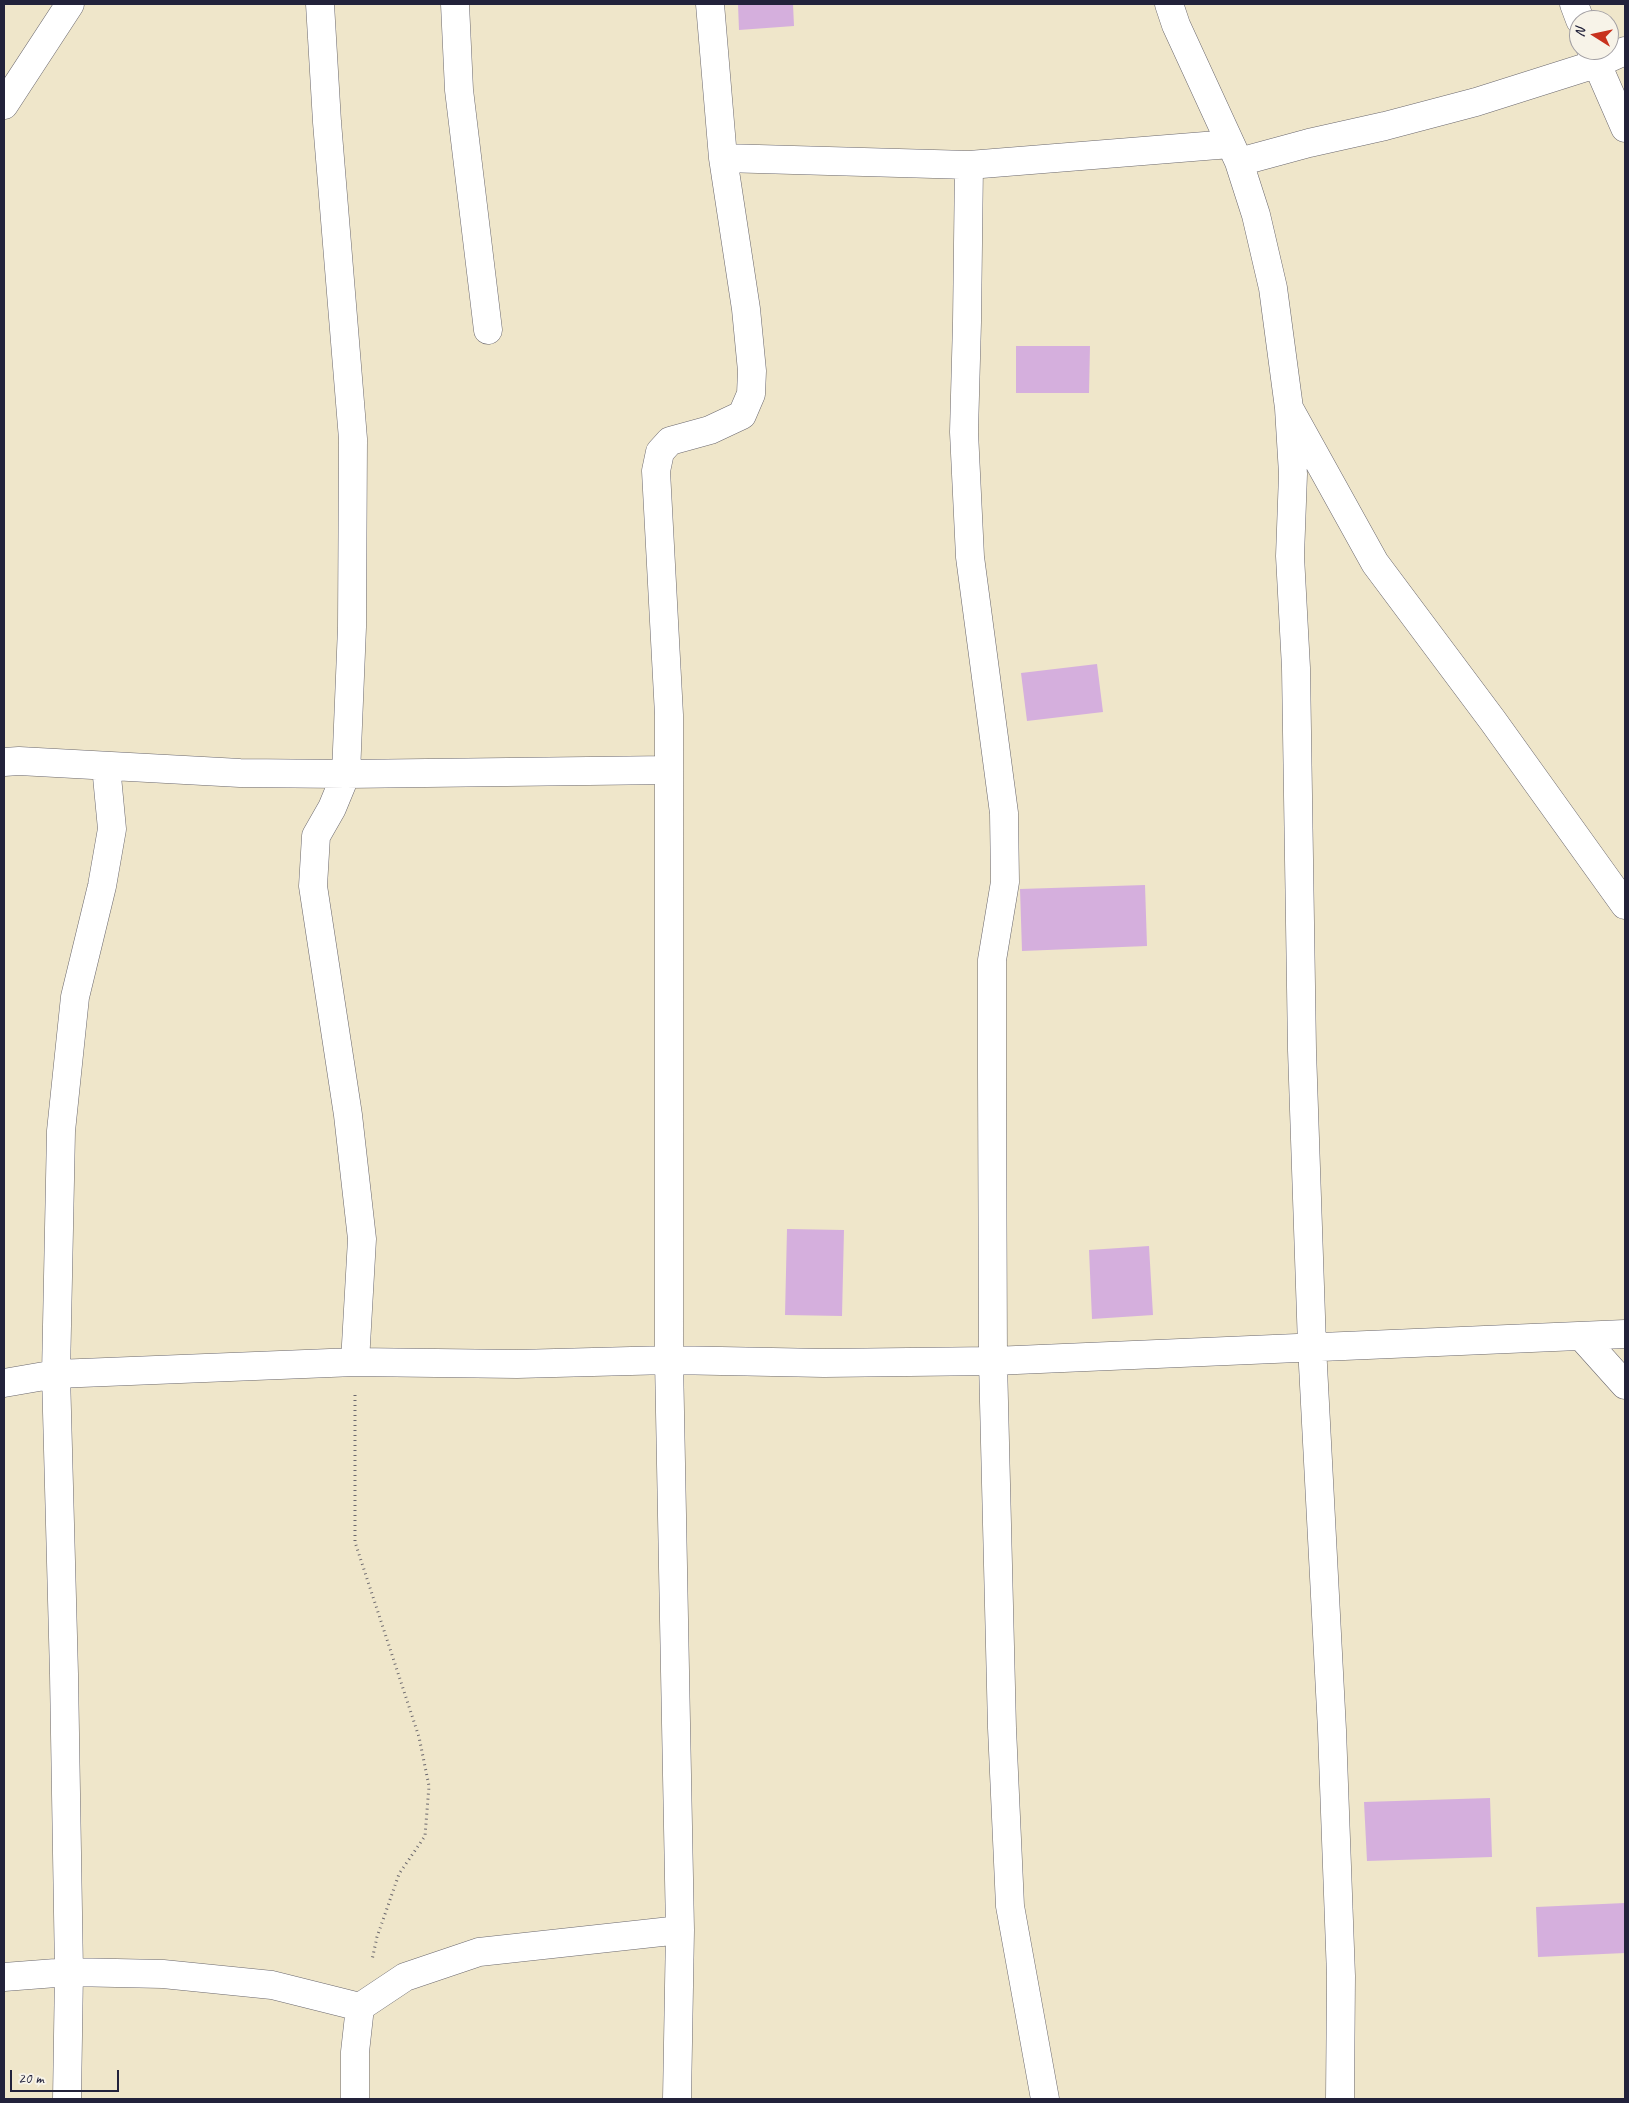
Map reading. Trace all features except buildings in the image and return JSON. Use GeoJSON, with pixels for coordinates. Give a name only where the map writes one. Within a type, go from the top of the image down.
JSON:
{"type":"FeatureCollection","features":[{"type":"Feature","properties":{"kind":"street"},"geometry":{"type":"LineString","coordinates":[[4,106],[70,4]]}},
{"type":"Feature","properties":{"kind":"street"},"geometry":{"type":"LineString","coordinates":[[320,4],[328,132],[353,439],[352,627],[346,774],[332,808],[316,836],[313,886],[348,1115],[362,1240],[355,1362]]}},
{"type":"Feature","properties":{"kind":"street"},"geometry":{"type":"LineString","coordinates":[[455,4],[459,90],[488,330]]}},
{"type":"Feature","properties":{"kind":"street"},"geometry":{"type":"LineString","coordinates":[[677,2099],[680,1930],[670,1360],[669,715],[656,471],[660,452],[670,441],[710,430],[742,415],[751,394],[752,371],[746,309],[723,158],[710,4]]}},
{"type":"Feature","properties":{"kind":"street"},"geometry":{"type":"LineString","coordinates":[[1170,4],[1176,25],[1234,153],[1256,215],[1273,288],[1289,408],[1293,474],[1290,556],[1297,687],[1302,1050],[1312,1346],[1332,1730],[1341,1976],[1340,2099]]}},
{"type":"Feature","properties":{"kind":"street"},"geometry":{"type":"LineString","coordinates":[[723,158],[969,165],[1234,153],[1309,143],[1385,126],[1476,102],[1586,60]]}},
{"type":"Feature","properties":{"kind":"street"},"geometry":{"type":"LineString","coordinates":[[1595,60],[1625,128]]}},
{"type":"Feature","properties":{"kind":"street"},"geometry":{"type":"LineString","coordinates":[[969,165],[964,432],[970,557],[1004,823],[1005,882],[992,960],[993,1361],[1002,1728],[1010,1906],[1045,2099]]}},
{"type":"Feature","properties":{"kind":"street"},"geometry":{"type":"LineString","coordinates":[[1289,408],[1375,563],[1493,721],[1625,904]]}},
{"type":"Feature","properties":{"kind":"street"},"geometry":{"type":"LineString","coordinates":[[4,762],[19,761],[240,773],[346,774],[669,770]]}},
{"type":"Feature","properties":{"kind":"street"},"geometry":{"type":"LineString","coordinates":[[67,2099],[69,1972],[56,1374],[61,1131],[75,997],[102,886],[112,829],[106,766]]}},
{"type":"Feature","properties":{"kind":"street"},"geometry":{"type":"LineString","coordinates":[[4,1383],[56,1374],[355,1362],[517,1364],[670,1360],[824,1363],[993,1361],[1625,1334]]}},
{"type":"Feature","properties":{"kind":"street"},"geometry":{"type":"LineString","coordinates":[[1581,1336],[1625,1385]]}},
{"type":"Feature","properties":{"kind":"street"},"geometry":{"type":"LineString","coordinates":[[4,1977],[69,1972],[163,1974],[272,1986],[360,2007],[405,1977],[479,1952],[680,1930]]}},
{"type":"Feature","properties":{"kind":"street"},"geometry":{"type":"LineString","coordinates":[[355,2099],[356,2052],[360,2007]]}},
{"type":"Feature","properties":{"kind":"path"},"geometry":{"type":"LineString","coordinates":[[355,1362],[355,1542],[419,1737],[429,1786],[425,1836],[399,1874],[377,1937],[360,2007]]}}]}
